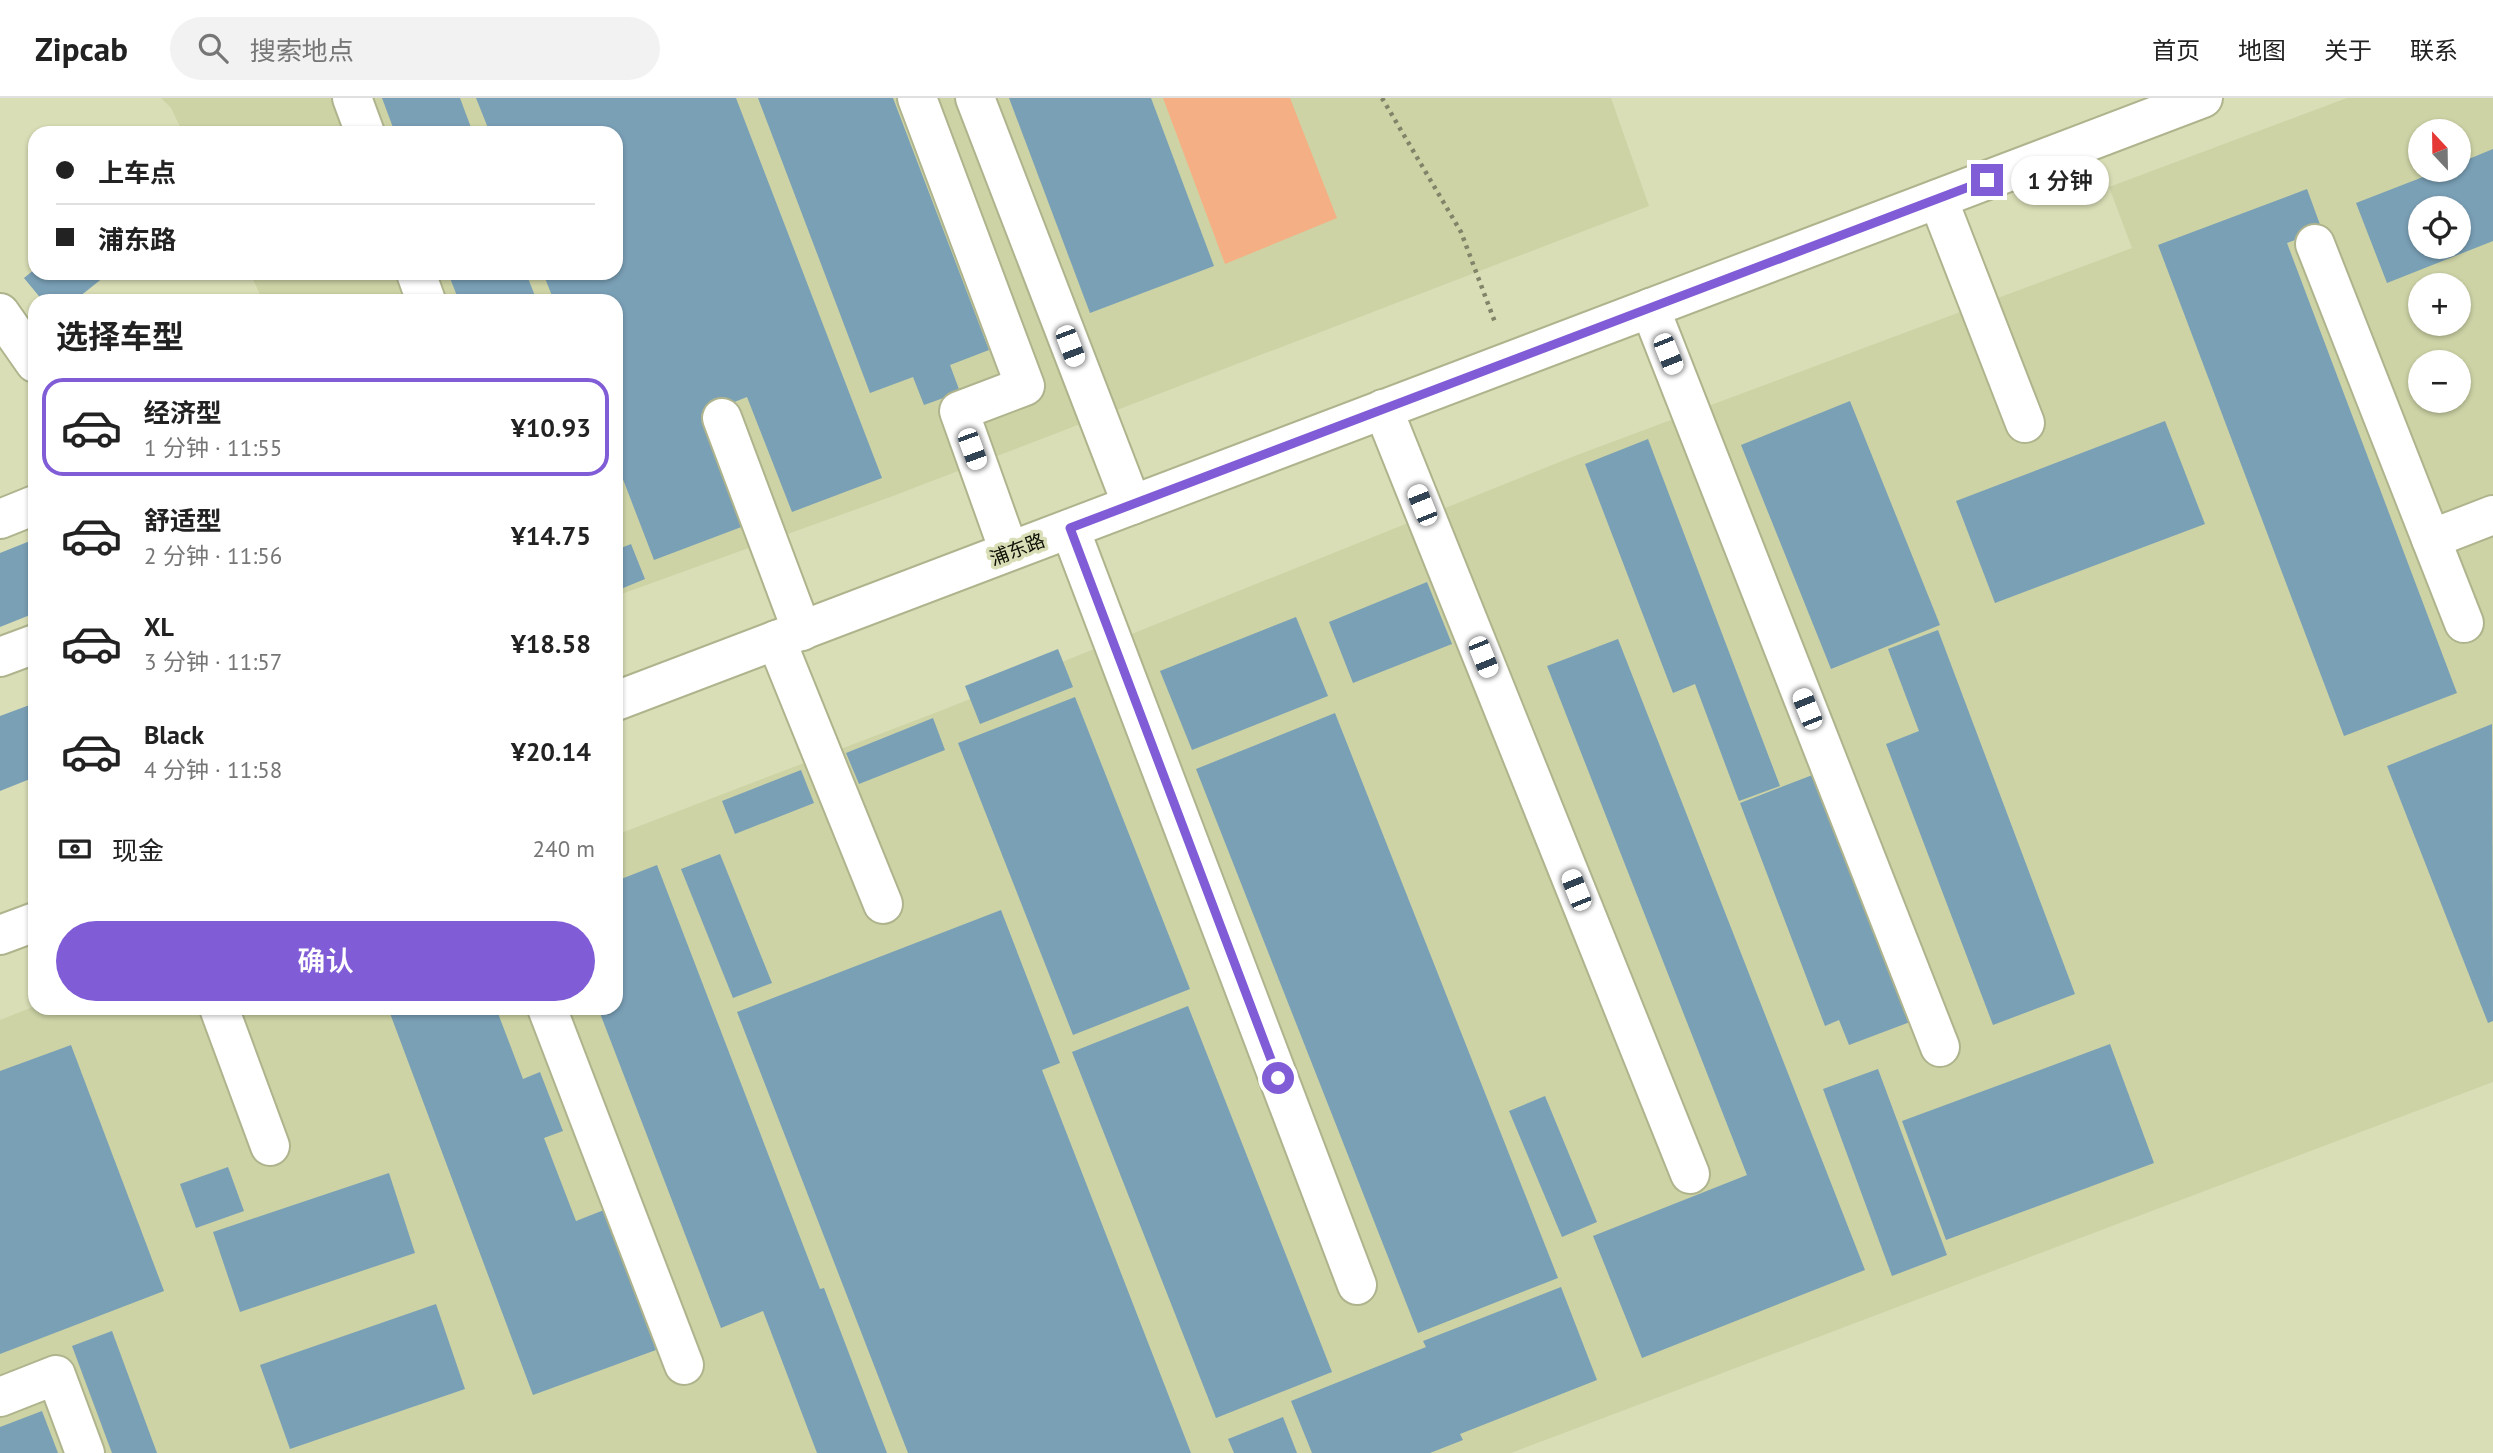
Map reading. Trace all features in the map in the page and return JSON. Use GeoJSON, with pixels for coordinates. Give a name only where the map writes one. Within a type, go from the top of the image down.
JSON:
{"type":"FeatureCollection","features":[{"type":"Feature","properties":{"kind":"street"},"geometry":{"type":"LineString","coordinates":[[352,98],[362,126]]}},
{"type":"Feature","properties":{"kind":"street"},"geometry":{"type":"LineString","coordinates":[[917,98],[1025,386],[959,411],[1009,551]]}},
{"type":"Feature","properties":{"kind":"street"},"geometry":{"type":"LineString","coordinates":[[975,98],[1132,505]]}},
{"type":"Feature","properties":{"kind":"street","name":"浦东路"},"geometry":{"type":"LineString","coordinates":[[623,698],[2203,98]]}},
{"type":"Feature","properties":{"kind":"street"},"geometry":{"type":"LineString","coordinates":[[1938,199],[2025,423]]}},
{"type":"Feature","properties":{"kind":"street"},"geometry":{"type":"LineString","coordinates":[[2315,244],[2464,623]]}},
{"type":"Feature","properties":{"kind":"street"},"geometry":{"type":"LineString","coordinates":[[1650,308],[1940,1047]]}},
{"type":"Feature","properties":{"kind":"street"},"geometry":{"type":"LineString","coordinates":[[0,313],[28,353]]}},
{"type":"Feature","properties":{"kind":"street"},"geometry":{"type":"LineString","coordinates":[[1383,409],[1690,1174]]}},
{"type":"Feature","properties":{"kind":"street"},"geometry":{"type":"LineString","coordinates":[[722,418],[789,635],[883,904]]}},
{"type":"Feature","properties":{"kind":"street"},"geometry":{"type":"LineString","coordinates":[[0,519],[28,508]]}},
{"type":"Feature","properties":{"kind":"street"},"geometry":{"type":"LineString","coordinates":[[2431,539],[2493,515]]}},
{"type":"Feature","properties":{"kind":"street"},"geometry":{"type":"LineString","coordinates":[[1070,528],[1357,1285]]}},
{"type":"Feature","properties":{"kind":"street"},"geometry":{"type":"LineString","coordinates":[[0,657],[28,647]]}},
{"type":"Feature","properties":{"kind":"street"},"geometry":{"type":"LineString","coordinates":[[0,935],[28,925]]}},
{"type":"Feature","properties":{"kind":"street"},"geometry":{"type":"LineString","coordinates":[[222,1015],[270,1146]]}},
{"type":"Feature","properties":{"kind":"street"},"geometry":{"type":"LineString","coordinates":[[550,1015],[684,1365]]}},
{"type":"Feature","properties":{"kind":"street"},"geometry":{"type":"LineString","coordinates":[[0,1397],[56,1376],[85,1453]]}},
{"type":"Feature","properties":{"kind":"path"},"geometry":{"type":"LineString","coordinates":[[1382,98],[1461,232],[1510,361]]}},
{"type":"Feature","properties":{"kind":"shaded area"},"geometry":{"type":"Polygon","coordinates":[[[161,98],[1611,98],[1649,206],[893,496],[623,593],[623,294],[260,294],[253,280],[623,280],[623,126],[180,126],[171,108],[161,98]]]}},
{"type":"Feature","properties":{"kind":"shaded area"},"geometry":{"type":"Polygon","coordinates":[[[1163,98],[1290,98],[1337,218],[1225,264],[1163,98]]]}},
{"type":"Feature","properties":{"kind":"shaded area"},"geometry":{"type":"Polygon","coordinates":[[[2347,98],[2493,98],[2493,1082],[1511,1453],[0,1453],[0,1020],[28,1009],[28,1015],[623,1015],[623,832],[940,711],[1577,455],[2132,248],[2109,187],[2347,98]]]}},
{"type":"Feature","properties":{"kind":"building"},"geometry":{"type":"Polygon","coordinates":[[[382,98],[460,98],[470,126],[392,126],[382,98]]]}},
{"type":"Feature","properties":{"kind":"building"},"geometry":{"type":"Polygon","coordinates":[[[476,98],[736,98],[882,478],[792,512],[747,397],[701,415],[744,526],[654,560],[623,479],[623,294],[551,294],[546,280],[623,280],[623,126],[487,126],[476,98]]]}},
{"type":"Feature","properties":{"kind":"building"},"geometry":{"type":"Polygon","coordinates":[[[758,98],[893,98],[989,350],[950,365],[960,392],[924,405],[913,377],[870,393],[758,98]]]}},
{"type":"Feature","properties":{"kind":"building"},"geometry":{"type":"Polygon","coordinates":[[[1009,98],[1151,98],[1214,266],[1090,313],[1009,98]]]}},
{"type":"Feature","properties":{"kind":"building"},"geometry":{"type":"Polygon","coordinates":[[[2493,149],[2493,241],[2471,250],[2471,196],[2408,196],[2408,259],[2448,259],[2387,283],[2356,203],[2410,182],[2471,182],[2471,158],[2493,149]]]}},
{"type":"Feature","properties":{"kind":"building"},"geometry":{"type":"Polygon","coordinates":[[[2307,189],[2322,230],[2287,243],[2457,693],[2344,736],[2158,245],[2307,189]]]}},
{"type":"Feature","properties":{"kind":"building"},"geometry":{"type":"Polygon","coordinates":[[[28,275],[28,280],[100,280],[83,294],[37,294],[24,278],[28,275]]]}},
{"type":"Feature","properties":{"kind":"building"},"geometry":{"type":"Polygon","coordinates":[[[451,280],[529,280],[534,294],[456,294],[451,280]]]}},
{"type":"Feature","properties":{"kind":"building"},"geometry":{"type":"Polygon","coordinates":[[[1850,401],[1940,625],[1831,669],[1741,445],[1850,401]]]}},
{"type":"Feature","properties":{"kind":"building"},"geometry":{"type":"Polygon","coordinates":[[[2165,421],[2205,524],[1995,603],[1956,501],[2165,421]]]}},
{"type":"Feature","properties":{"kind":"building"},"geometry":{"type":"Polygon","coordinates":[[[1648,439],[1780,786],[1739,801],[1695,684],[1673,693],[1585,464],[1648,439]]]}},
{"type":"Feature","properties":{"kind":"building"},"geometry":{"type":"Polygon","coordinates":[[[28,542],[28,616],[0,627],[0,553],[28,542]]]}},
{"type":"Feature","properties":{"kind":"building"},"geometry":{"type":"Polygon","coordinates":[[[631,544],[645,579],[623,588],[623,547],[631,544]]]}},
{"type":"Feature","properties":{"kind":"building"},"geometry":{"type":"Polygon","coordinates":[[[1427,582],[1452,644],[1353,683],[1329,622],[1427,582]]]}},
{"type":"Feature","properties":{"kind":"building"},"geometry":{"type":"Polygon","coordinates":[[[1296,617],[1328,696],[1192,750],[1160,671],[1296,617]]]}},
{"type":"Feature","properties":{"kind":"building"},"geometry":{"type":"Polygon","coordinates":[[[1938,630],[2075,994],[1993,1025],[1886,744],[1919,731],[1888,649],[1938,630]]]}},
{"type":"Feature","properties":{"kind":"building"},"geometry":{"type":"Polygon","coordinates":[[[1618,639],[1865,1270],[1642,1358],[1593,1236],[1747,1175],[1547,666],[1618,639]]]}},
{"type":"Feature","properties":{"kind":"building"},"geometry":{"type":"Polygon","coordinates":[[[1058,649],[1073,687],[980,724],[965,686],[1058,649]]]}},
{"type":"Feature","properties":{"kind":"building"},"geometry":{"type":"Polygon","coordinates":[[[1075,697],[1190,989],[1073,1035],[958,743],[1075,697]]]}},
{"type":"Feature","properties":{"kind":"building"},"geometry":{"type":"Polygon","coordinates":[[[28,706],[28,780],[0,791],[0,716],[28,706]]]}},
{"type":"Feature","properties":{"kind":"building"},"geometry":{"type":"Polygon","coordinates":[[[1335,713],[1558,1278],[1418,1333],[1196,769],[1335,713]]]}},
{"type":"Feature","properties":{"kind":"building"},"geometry":{"type":"Polygon","coordinates":[[[933,718],[945,750],[859,784],[846,753],[933,718]]]}},
{"type":"Feature","properties":{"kind":"building"},"geometry":{"type":"Polygon","coordinates":[[[2492,724],[2493,1021],[2488,1023],[2387,766],[2492,724]]]}},
{"type":"Feature","properties":{"kind":"building"},"geometry":{"type":"Polygon","coordinates":[[[801,770],[814,803],[735,834],[722,801],[801,770]]]}},
{"type":"Feature","properties":{"kind":"building"},"geometry":{"type":"Polygon","coordinates":[[[1815,774],[1910,1022],[1849,1045],[1839,1020],[1825,1026],[1740,803],[1815,774]]]}},
{"type":"Feature","properties":{"kind":"building"},"geometry":{"type":"Polygon","coordinates":[[[720,854],[772,983],[733,998],[681,869],[720,854]]]}},
{"type":"Feature","properties":{"kind":"building"},"geometry":{"type":"Polygon","coordinates":[[[657,865],[820,1289],[824,1288],[887,1453],[817,1453],[763,1311],[721,1328],[601,1015],[623,1015],[623,878],[657,865]]]}},
{"type":"Feature","properties":{"kind":"building"},"geometry":{"type":"Polygon","coordinates":[[[1001,910],[1060,1063],[1042,1070],[1191,1453],[908,1453],[737,1012],[1001,910]]]}},
{"type":"Feature","properties":{"kind":"building"},"geometry":{"type":"Polygon","coordinates":[[[1188,1006],[1332,1372],[1216,1418],[1072,1052],[1188,1006]]]}},
{"type":"Feature","properties":{"kind":"building"},"geometry":{"type":"Polygon","coordinates":[[[391,1015],[499,1015],[523,1079],[540,1072],[563,1131],[544,1138],[576,1221],[604,1210],[656,1350],[533,1395],[391,1015]]]}},
{"type":"Feature","properties":{"kind":"building"},"geometry":{"type":"Polygon","coordinates":[[[2110,1044],[2154,1163],[1946,1240],[1902,1121],[2110,1044]]]}},
{"type":"Feature","properties":{"kind":"building"},"geometry":{"type":"Polygon","coordinates":[[[71,1045],[164,1291],[0,1354],[0,1071],[71,1045]]]}},
{"type":"Feature","properties":{"kind":"building"},"geometry":{"type":"Polygon","coordinates":[[[1878,1069],[1947,1255],[1892,1276],[1823,1089],[1878,1069]]]}},
{"type":"Feature","properties":{"kind":"building"},"geometry":{"type":"Polygon","coordinates":[[[1545,1096],[1597,1222],[1562,1237],[1509,1111],[1545,1096]]]}},
{"type":"Feature","properties":{"kind":"building"},"geometry":{"type":"Polygon","coordinates":[[[228,1167],[244,1211],[196,1228],[180,1184],[228,1167]]]}},
{"type":"Feature","properties":{"kind":"building"},"geometry":{"type":"Polygon","coordinates":[[[389,1173],[415,1253],[240,1312],[213,1232],[389,1173]]]}},
{"type":"Feature","properties":{"kind":"building"},"geometry":{"type":"Polygon","coordinates":[[[1561,1287],[1597,1380],[1460,1434],[1463,1440],[1430,1453],[1312,1453],[1291,1401],[1426,1347],[1423,1341],[1561,1287]]]}},
{"type":"Feature","properties":{"kind":"building"},"geometry":{"type":"Polygon","coordinates":[[[436,1304],[465,1389],[290,1449],[260,1365],[436,1304]]]}},
{"type":"Feature","properties":{"kind":"building"},"geometry":{"type":"Polygon","coordinates":[[[112,1331],[157,1453],[112,1453],[72,1346],[112,1331]]]}},
{"type":"Feature","properties":{"kind":"building"},"geometry":{"type":"Polygon","coordinates":[[[42,1411],[58,1453],[0,1453],[0,1427],[42,1411]]]}},
{"type":"Feature","properties":{"kind":"building"},"geometry":{"type":"Polygon","coordinates":[[[1283,1417],[1297,1453],[1234,1453],[1228,1439],[1283,1417]]]}},
{"type":"Feature","properties":{"kind":"route"},"geometry":{"type":"LineString","coordinates":[[1278,1078],[1070,528],[1987,180]]}}]}
